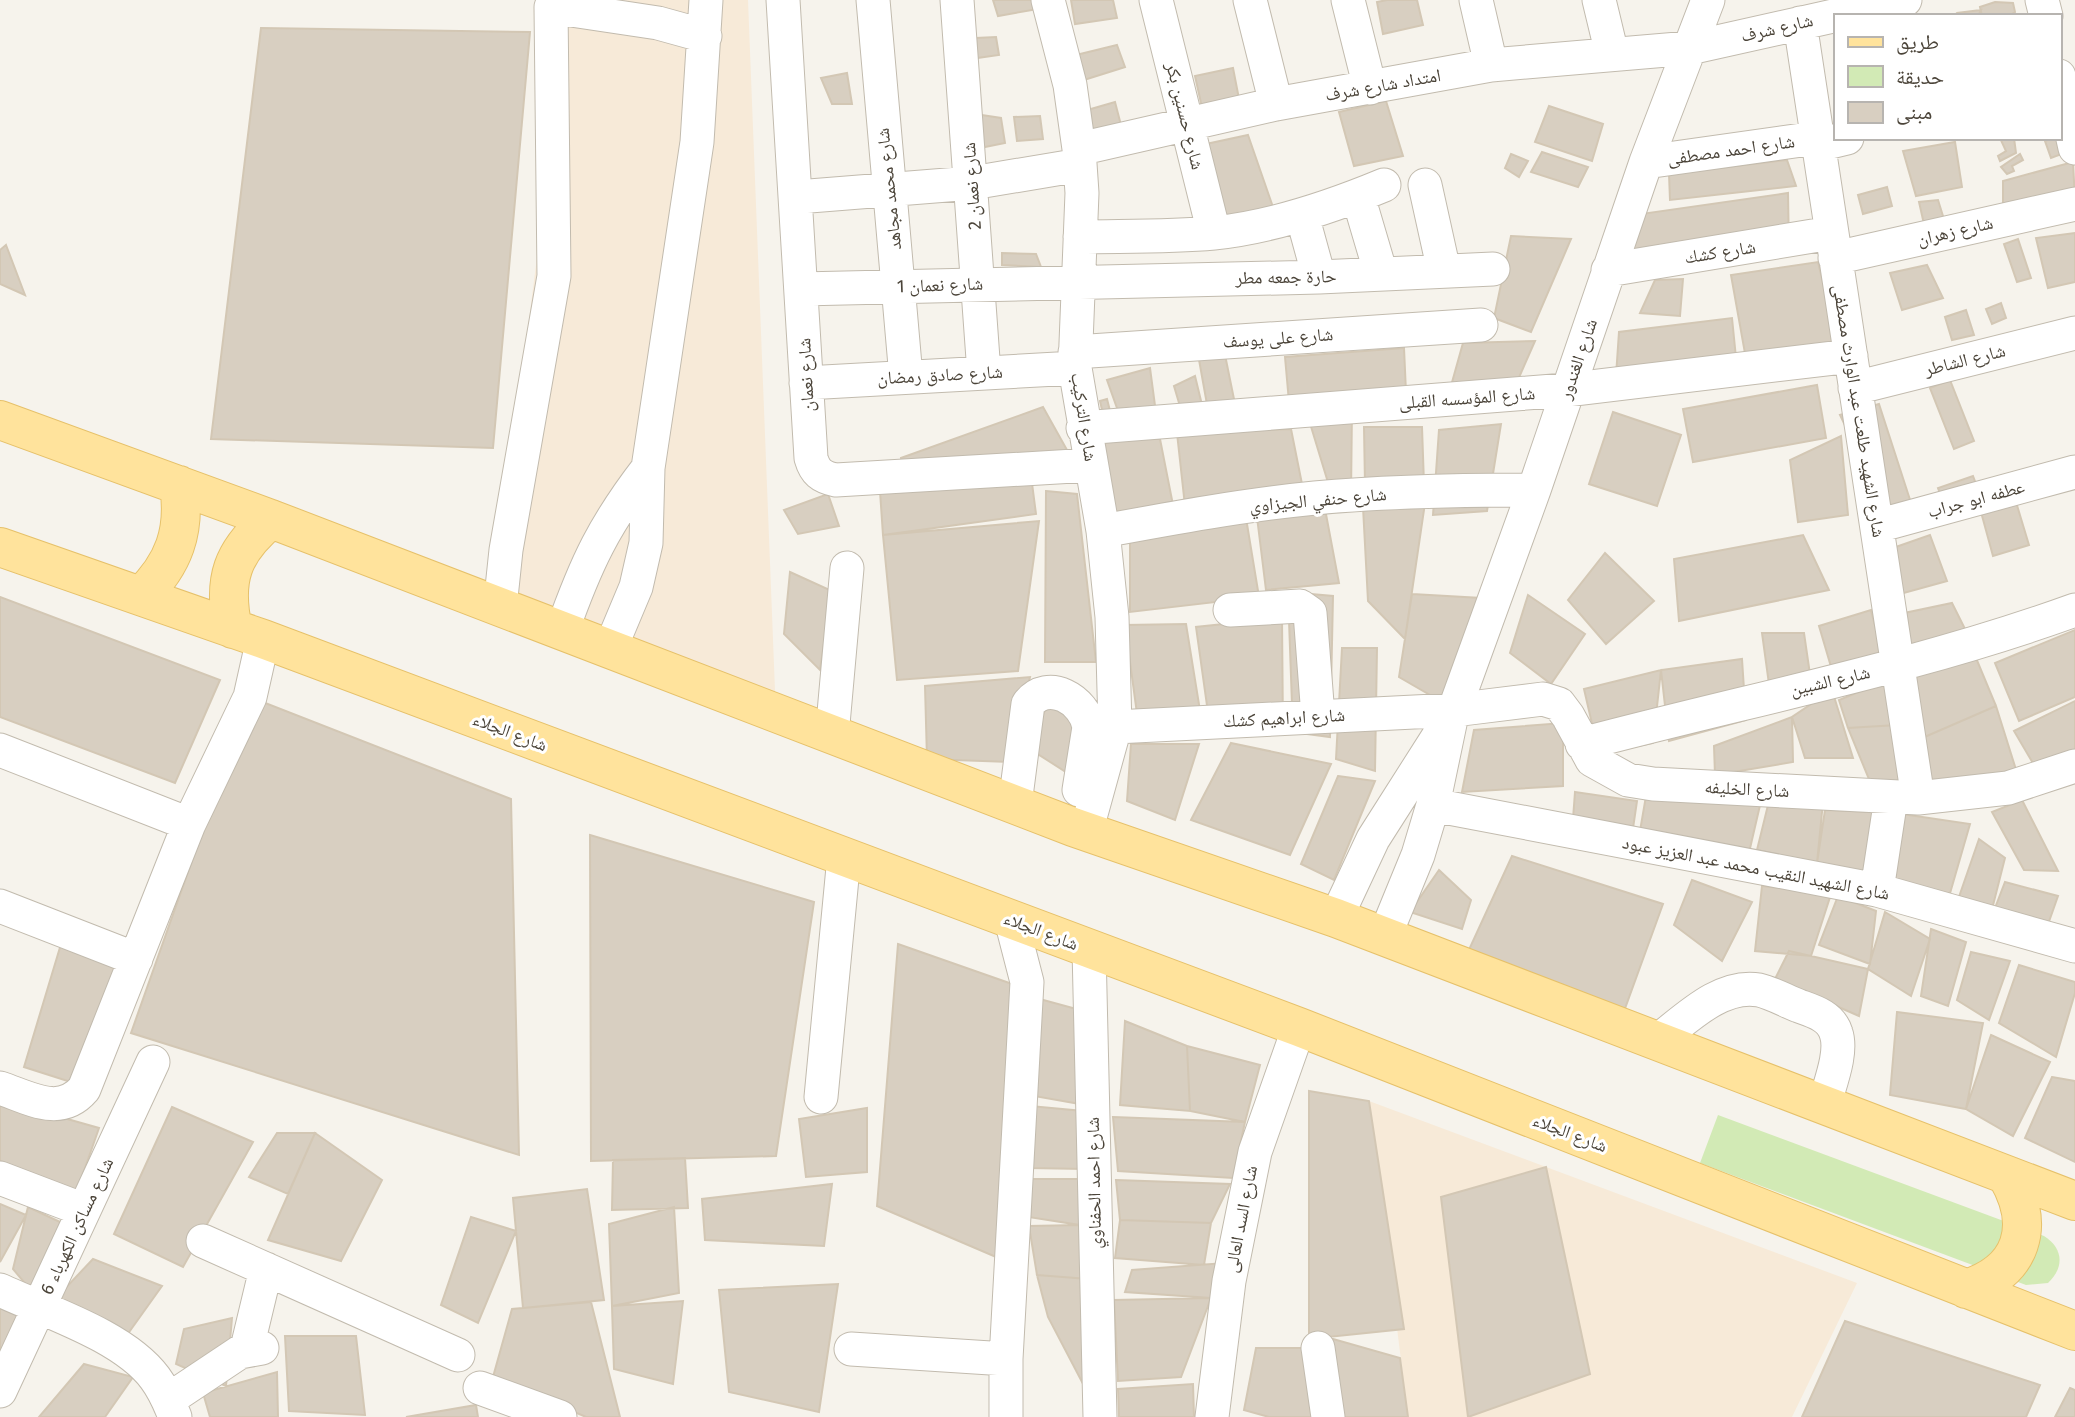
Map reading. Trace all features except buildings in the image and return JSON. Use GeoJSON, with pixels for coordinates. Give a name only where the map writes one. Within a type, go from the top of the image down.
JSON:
{"type":"FeatureCollection","features":[{"type":"Feature","properties":{"kind":"main road"},"geometry":{"type":"LineString","coordinates":[[0,420],[271,519],[1079,829],[1336,918],[1824,1107],[2075,1200]]}},
{"type":"Feature","properties":{"kind":"main road"},"geometry":{"type":"LineString","coordinates":[[141,596],[159,579],[173,558],[183,509],[180,485]]}},
{"type":"Feature","properties":{"kind":"main road"},"geometry":{"type":"LineString","coordinates":[[248,634],[228,605],[229,580],[244,545],[271,519]]}},
{"type":"Feature","properties":{"kind":"main road","name":"شارع الجلاء"},"geometry":{"type":"LineString","coordinates":[[0,547],[248,634],[1299,1027],[2075,1331]]}},
{"type":"Feature","properties":{"kind":"main road"},"geometry":{"type":"LineString","coordinates":[[1966,1289],[1986,1282],[2006,1267],[2019,1246],[2024,1222],[2020,1198],[2007,1176]]}},
{"type":"Feature","properties":{"kind":"street"},"geometry":{"type":"LineString","coordinates":[[610,649],[636,587],[646,543],[648,468],[697,142],[706,0]]}},
{"type":"Feature","properties":{"kind":"street","name":"شارع نعمان"},"geometry":{"type":"LineString","coordinates":[[783,0],[797,197],[806,383],[814,470],[824,478],[836,480],[1091,465]]}},
{"type":"Feature","properties":{"kind":"street","name":"شارع محمد مجاهد"},"geometry":{"type":"LineString","coordinates":[[873,0],[906,377]]}},
{"type":"Feature","properties":{"kind":"street","name":"شارع نعمان 2"},"geometry":{"type":"LineString","coordinates":[[957,0],[984,373]]}},
{"type":"Feature","properties":{"kind":"street","name":"شارع التركيب"},"geometry":{"type":"LineString","coordinates":[[1048,0],[1070,85],[1080,157],[1075,360],[1083,428],[1103,531],[1112,617],[1115,727],[1079,829]]}},
{"type":"Feature","properties":{"kind":"street","name":"شارع حسنين بكر"},"geometry":{"type":"LineString","coordinates":[[1156,0],[1214,233]]}},
{"type":"Feature","properties":{"kind":"street"},"geometry":{"type":"LineString","coordinates":[[1250,0],[1276,104]]}},
{"type":"Feature","properties":{"kind":"street"},"geometry":{"type":"LineString","coordinates":[[1348,0],[1370,88]]}},
{"type":"Feature","properties":{"kind":"street"},"geometry":{"type":"LineString","coordinates":[[1476,0],[1491,65]]}},
{"type":"Feature","properties":{"kind":"street"},"geometry":{"type":"LineString","coordinates":[[1599,0],[1612,54]]}},
{"type":"Feature","properties":{"kind":"street","name":"شارع الغندور"},"geometry":{"type":"LineString","coordinates":[[1384,938],[1418,855],[1433,805],[1452,714],[1534,490],[1646,162],[1708,0]]}},
{"type":"Feature","properties":{"kind":"street","name":"شارع شرف"},"geometry":{"type":"LineString","coordinates":[[1841,14],[1905,0]]}},
{"type":"Feature","properties":{"kind":"street"},"geometry":{"type":"LineString","coordinates":[[500,607],[506,550],[554,276],[551,7],[658,23],[705,36]]}},
{"type":"Feature","properties":{"kind":"street","name":"شارع شرف"},"geometry":{"type":"LineString","coordinates":[[1690,48],[1834,16]]}},
{"type":"Feature","properties":{"kind":"street","name":"شارع الشهيد طلعت عبد الوارث مصطفى"},"geometry":{"type":"LineString","coordinates":[[1800,23],[1827,140],[1833,246],[1898,665],[1904,798],[1877,890]]}},
{"type":"Feature","properties":{"kind":"street","name":"امتداد شارع شرف"},"geometry":{"type":"LineString","coordinates":[[797,197],[888,192],[972,183],[1080,157],[1185,123],[1491,65],[1690,48]]}},
{"type":"Feature","properties":{"kind":"street"},"geometry":{"type":"LineString","coordinates":[[2064,87],[2075,148]]}},
{"type":"Feature","properties":{"kind":"street","name":"شارع احمد مصطفى"},"geometry":{"type":"LineString","coordinates":[[1646,162],[1827,140]]}},
{"type":"Feature","properties":{"kind":"street"},"geometry":{"type":"LineString","coordinates":[[1425,185],[1444,271]]}},
{"type":"Feature","properties":{"kind":"street"},"geometry":{"type":"LineString","coordinates":[[1080,237],[1214,233],[1302,215],[1371,191],[1381,274]]}},
{"type":"Feature","properties":{"kind":"street","name":"شارع زهران"},"geometry":{"type":"LineString","coordinates":[[1833,246],[2075,204]]}},
{"type":"Feature","properties":{"kind":"street"},"geometry":{"type":"LineString","coordinates":[[1302,215],[1319,277]]}},
{"type":"Feature","properties":{"kind":"street","name":"شارع كشك"},"geometry":{"type":"LineString","coordinates":[[1608,270],[1833,246]]}},
{"type":"Feature","properties":{"kind":"street","name":"حارة جمعه مطر"},"geometry":{"type":"LineString","coordinates":[[1079,281],[1319,277],[1493,269]]}},
{"type":"Feature","properties":{"kind":"street","name":"شارع نعمان 1"},"geometry":{"type":"LineString","coordinates":[[801,289],[1079,281]]}},
{"type":"Feature","properties":{"kind":"street","name":"شارع على يوسف"},"geometry":{"type":"LineString","coordinates":[[1075,360],[1481,324]]}},
{"type":"Feature","properties":{"kind":"street","name":"شارع الشاطر"},"geometry":{"type":"LineString","coordinates":[[1853,372],[2075,332]]}},
{"type":"Feature","properties":{"kind":"street","name":"شارع صادق رمضان"},"geometry":{"type":"LineString","coordinates":[[806,383],[984,373],[1075,360]]}},
{"type":"Feature","properties":{"kind":"street","name":"شارع المؤسسه القبلى"},"geometry":{"type":"LineString","coordinates":[[1083,428],[1566,390],[1853,372]]}},
{"type":"Feature","properties":{"kind":"street"},"geometry":{"type":"LineString","coordinates":[[562,631],[585,565],[605,527],[648,468]]}},
{"type":"Feature","properties":{"kind":"street","name":"عطفه ابو جراب"},"geometry":{"type":"LineString","coordinates":[[1877,526],[2075,472]]}},
{"type":"Feature","properties":{"kind":"street","name":"شارع حنفي الجيزاوي"},"geometry":{"type":"LineString","coordinates":[[1103,531],[1204,512],[1314,498],[1424,491],[1534,490]]}},
{"type":"Feature","properties":{"kind":"street"},"geometry":{"type":"LineString","coordinates":[[832,735],[846,568]]}},
{"type":"Feature","properties":{"kind":"street"},"geometry":{"type":"LineString","coordinates":[[1230,610],[1300,606],[1310,613],[1318,716]]}},
{"type":"Feature","properties":{"kind":"street","name":"شارع الشبين"},"geometry":{"type":"LineString","coordinates":[[1582,744],[1993,640],[2075,610]]}},
{"type":"Feature","properties":{"kind":"street"},"geometry":{"type":"LineString","coordinates":[[0,1088],[54,1105],[76,1098],[84,1089],[189,824],[250,697],[248,634]]}},
{"type":"Feature","properties":{"kind":"street"},"geometry":{"type":"LineString","coordinates":[[1015,804],[1028,704],[1036,694],[1051,690],[1076,703],[1087,718],[1089,727],[1079,829]]}},
{"type":"Feature","properties":{"kind":"street","name":"شارع الخليفه"},"geometry":{"type":"LineString","coordinates":[[1452,714],[1543,699],[1559,704],[1592,760],[1628,780],[1904,798],[2008,788],[2072,777]]}},
{"type":"Feature","properties":{"kind":"street","name":"شارع الغندور"},"geometry":{"type":"LineString","coordinates":[[1336,918],[1373,839],[1452,714]]}},
{"type":"Feature","properties":{"kind":"street","name":"شارع ابراهيم كشك"},"geometry":{"type":"LineString","coordinates":[[1115,727],[1318,716],[1452,714]]}},
{"type":"Feature","properties":{"kind":"street"},"geometry":{"type":"LineString","coordinates":[[0,750],[189,824]]}},
{"type":"Feature","properties":{"kind":"street","name":"شارع الشهيد النقيب محمد عبد العزيز عبود"},"geometry":{"type":"LineString","coordinates":[[1433,805],[1877,890],[2075,947]]}},
{"type":"Feature","properties":{"kind":"street"},"geometry":{"type":"LineString","coordinates":[[821,1097],[844,857]]}},
{"type":"Feature","properties":{"kind":"street"},"geometry":{"type":"LineString","coordinates":[[0,906],[136,959]]}},
{"type":"Feature","properties":{"kind":"street"},"geometry":{"type":"LineString","coordinates":[[1006,1417],[1006,1359],[1027,982],[1012,920]]}},
{"type":"Feature","properties":{"kind":"street","name":"شارع احمد الحفناوي"},"geometry":{"type":"LineString","coordinates":[[1089,949],[1100,1417]]}},
{"type":"Feature","properties":{"kind":"street"},"geometry":{"type":"LineString","coordinates":[[1656,1042],[1711,1001],[1726,994],[1758,990],[1819,1014],[1829,1021],[1836,1033],[1838,1046],[1824,1107]]}},
{"type":"Feature","properties":{"kind":"street","name":"شارع السد العالى"},"geometry":{"type":"LineString","coordinates":[[1212,1417],[1229,1280],[1255,1152],[1299,1027]]}},
{"type":"Feature","properties":{"kind":"street","name":"شارع مساكن الكهرباء 6"},"geometry":{"type":"LineString","coordinates":[[0,1391],[153,1062]]}},
{"type":"Feature","properties":{"kind":"street"},"geometry":{"type":"LineString","coordinates":[[0,1178],[84,1210]]}},
{"type":"Feature","properties":{"kind":"street"},"geometry":{"type":"LineString","coordinates":[[204,1241],[458,1355]]}},
{"type":"Feature","properties":{"kind":"street"},"geometry":{"type":"LineString","coordinates":[[0,1290],[116,1345],[137,1359],[155,1378],[172,1409],[254,1348],[266,1269]]}},
{"type":"Feature","properties":{"kind":"street"},"geometry":{"type":"LineString","coordinates":[[1318,1348],[1328,1417]]}},
{"type":"Feature","properties":{"kind":"street"},"geometry":{"type":"LineString","coordinates":[[851,1349],[1006,1359]]}},
{"type":"Feature","properties":{"kind":"street"},"geometry":{"type":"LineString","coordinates":[[480,1388],[560,1417]]}},
{"type":"Feature","properties":{"kind":"shaded area"},"geometry":{"type":"Polygon","coordinates":[[[570,0],[748,0],[776,716],[492,608],[570,0]]]}},
{"type":"Feature","properties":{"kind":"shaded area"},"geometry":{"type":"Polygon","coordinates":[[[1369,1101],[1857,1283],[1792,1417],[1408,1417],[1369,1101]]]}},
{"type":"Feature","properties":{"kind":"green space"},"geometry":{"type":"Polygon","coordinates":[[[1718,1115],[2044,1236],[2058,1252],[2057,1271],[2048,1283],[2026,1285],[1700,1163],[1718,1115]]]}}]}
